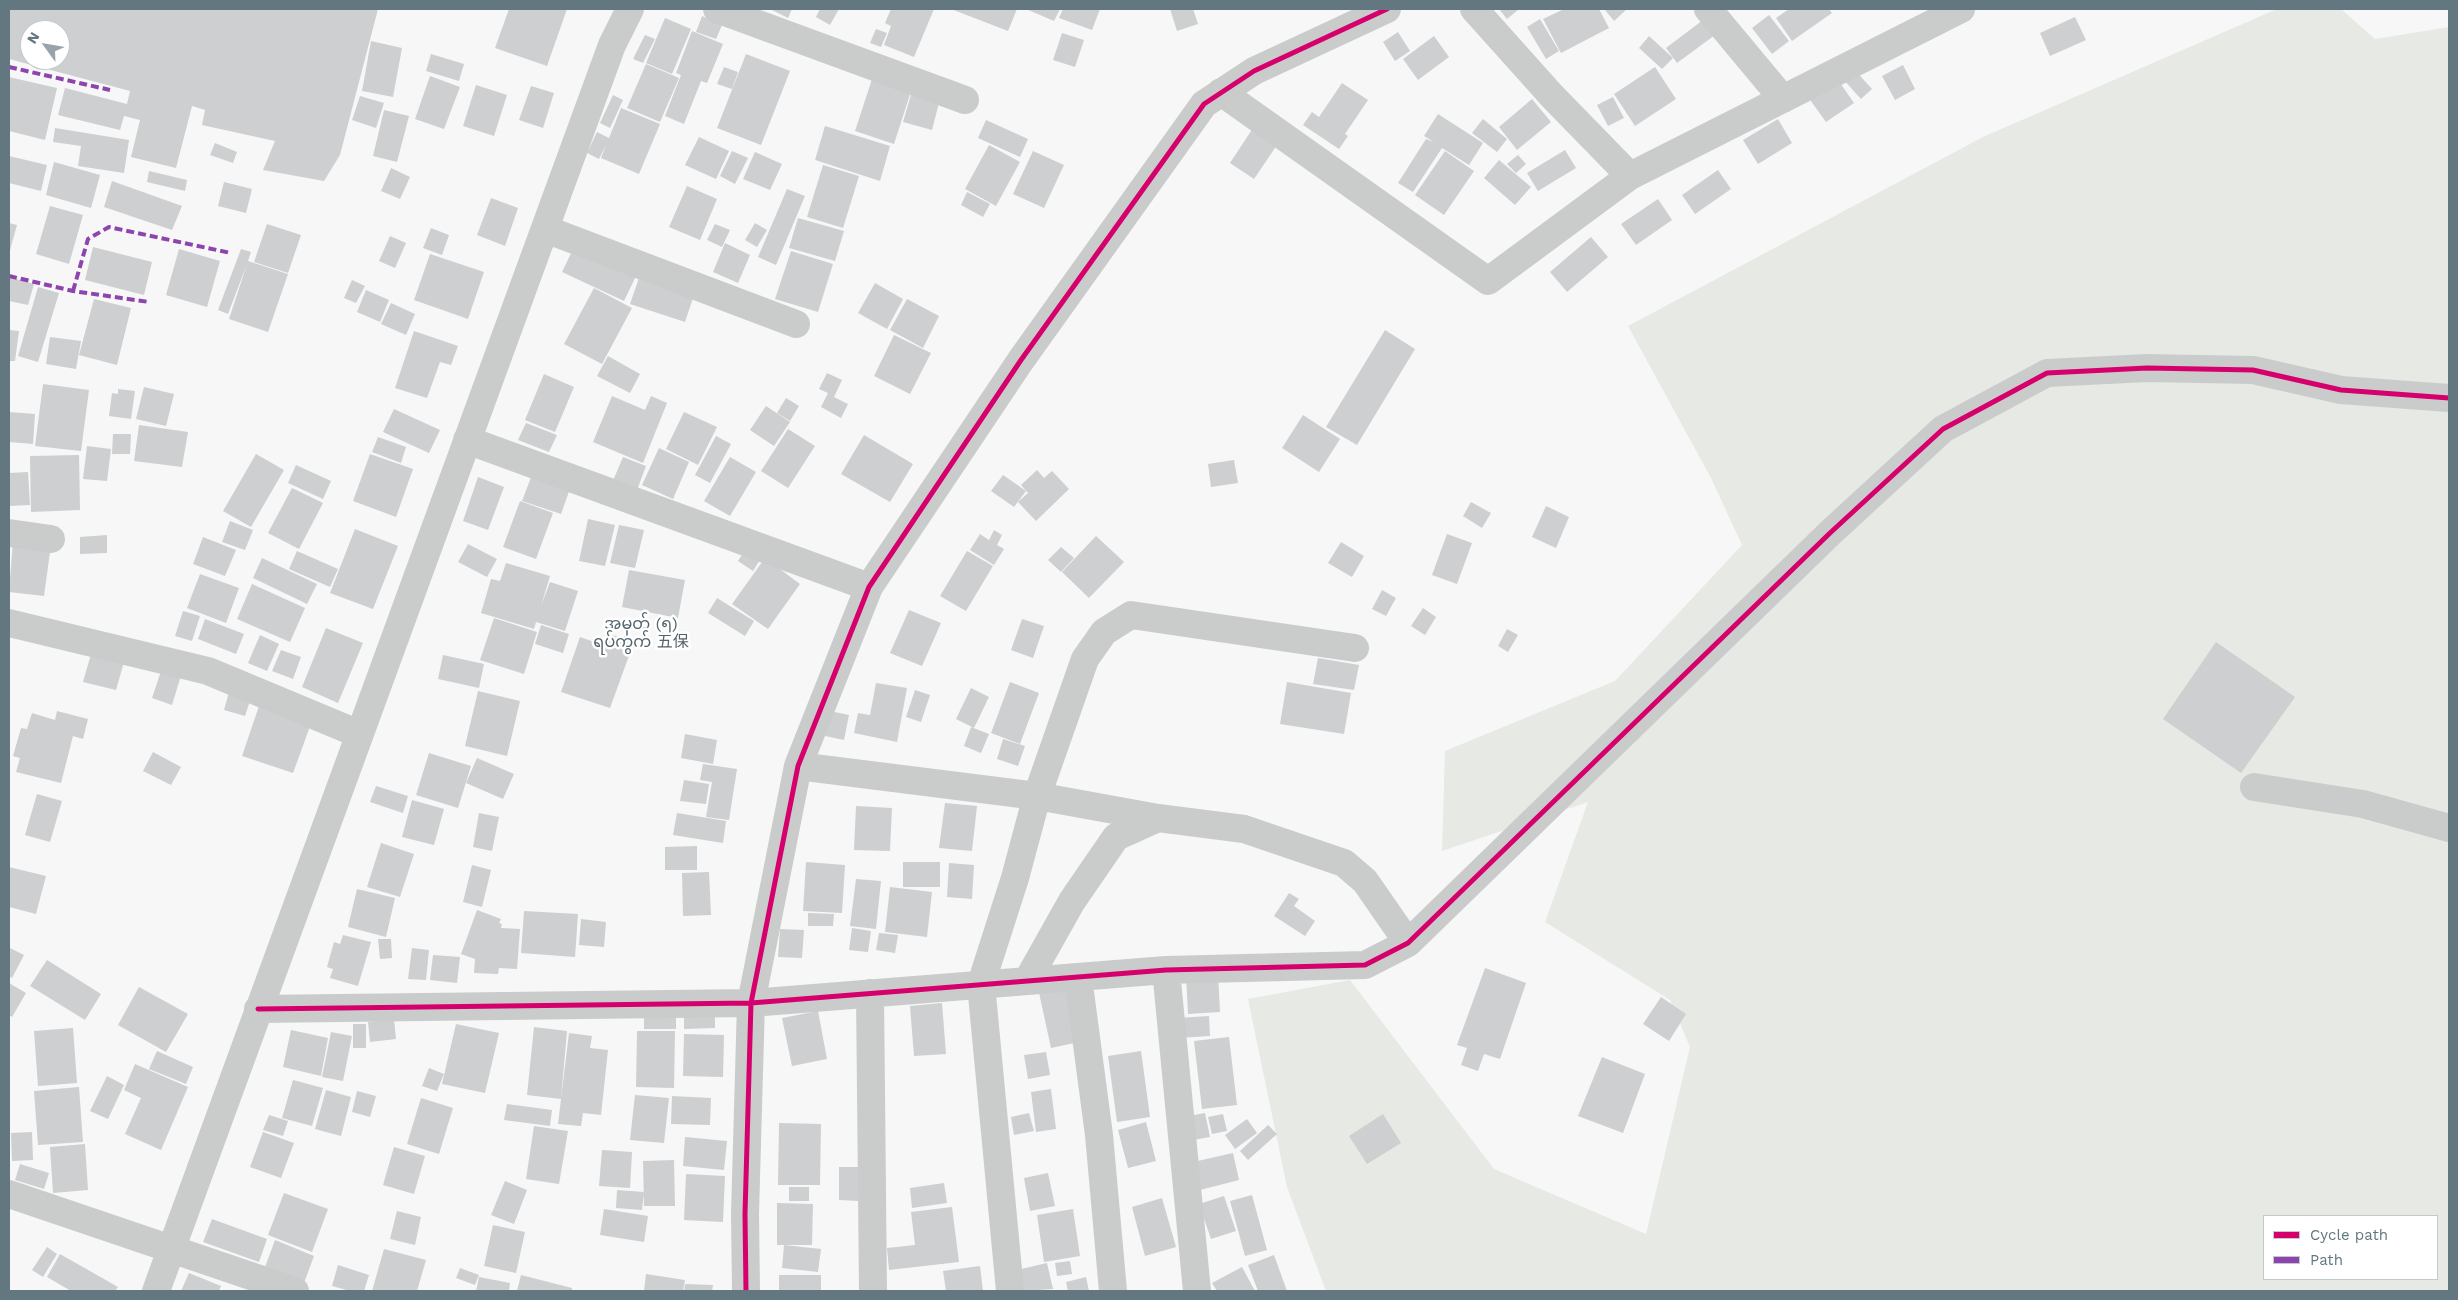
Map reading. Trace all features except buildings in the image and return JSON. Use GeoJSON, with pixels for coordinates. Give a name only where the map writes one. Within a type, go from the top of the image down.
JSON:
{"type":"FeatureCollection","features":[{"type":"Feature","properties":{"kind":"street"},"geometry":{"type":"LineString","coordinates":[[156,1291],[612,45],[630,9]]}},
{"type":"Feature","properties":{"kind":"street"},"geometry":{"type":"LineString","coordinates":[[718,9],[966,100]]}},
{"type":"Feature","properties":{"kind":"street"},"geometry":{"type":"LineString","coordinates":[[746,1291],[745,1214],[751,1002],[798,766],[869,587],[1022,360],[1204,104],[1254,71],[1387,9]]}},
{"type":"Feature","properties":{"kind":"street"},"geometry":{"type":"LineString","coordinates":[[1474,9],[1552,96],[1630,176]]}},
{"type":"Feature","properties":{"kind":"street"},"geometry":{"type":"LineString","coordinates":[[1708,9],[1783,99]]}},
{"type":"Feature","properties":{"kind":"street"},"geometry":{"type":"LineString","coordinates":[[1221,92],[1488,281],[1630,176],[1783,99],[1945,12]]}},
{"type":"Feature","properties":{"kind":"street"},"geometry":{"type":"LineString","coordinates":[[545,229],[796,324]]}},
{"type":"Feature","properties":{"kind":"street"},"geometry":{"type":"LineString","coordinates":[[258,1009],[751,1002],[1166,970],[1365,965],[1408,943],[1830,533],[1943,429],[2048,373],[2147,368],[2253,370],[2341,390],[2449,398]]}},
{"type":"Feature","properties":{"kind":"street"},"geometry":{"type":"LineString","coordinates":[[467,440],[869,587]]}},
{"type":"Feature","properties":{"kind":"street"},"geometry":{"type":"LineString","coordinates":[[9,533],[50,539]]}},
{"type":"Feature","properties":{"kind":"street"},"geometry":{"type":"LineString","coordinates":[[1010,1291],[981,984],[1015,878],[1037,796],[1085,659],[1104,632],[1131,615],[1355,648]]}},
{"type":"Feature","properties":{"kind":"street"},"geometry":{"type":"LineString","coordinates":[[9,623],[208,671],[359,734]]}},
{"type":"Feature","properties":{"kind":"street"},"geometry":{"type":"LineString","coordinates":[[798,766],[1037,796],[1158,818],[1244,829],[1344,863],[1365,882],[1408,943]]}},
{"type":"Feature","properties":{"kind":"street"},"geometry":{"type":"LineString","coordinates":[[2254,787],[2363,804],[2449,828]]}},
{"type":"Feature","properties":{"kind":"street"},"geometry":{"type":"LineString","coordinates":[[1027,981],[1072,901],[1116,837],[1158,818]]}},
{"type":"Feature","properties":{"kind":"street"},"geometry":{"type":"LineString","coordinates":[[1166,970],[1197,1291]]}},
{"type":"Feature","properties":{"kind":"street"},"geometry":{"type":"LineString","coordinates":[[1078,977],[1099,1135],[1113,1291]]}},
{"type":"Feature","properties":{"kind":"street"},"geometry":{"type":"LineString","coordinates":[[870,993],[873,1291]]}},
{"type":"Feature","properties":{"kind":"street"},"geometry":{"type":"LineString","coordinates":[[9,1194],[296,1291]]}},
{"type":"Feature","properties":{"kind":"shaded area"},"geometry":{"type":"Polygon","coordinates":[[[2277,9],[2341,9],[2375,39],[2449,27],[2449,1291],[1326,1291],[1287,1187],[1248,999],[1350,980],[1494,1169],[1646,1234],[1690,1047],[1670,1000],[1545,922],[1588,802],[1442,851],[1445,751],[1615,681],[1742,545],[1711,478],[1628,326],[1983,137],[2277,9]]]}},
{"type":"Feature","properties":{"kind":"marked path"},"geometry":{"type":"LineString","coordinates":[[9,67],[110,90]]}},
{"type":"Feature","properties":{"kind":"marked path"},"geometry":{"type":"LineString","coordinates":[[73,291],[88,239],[109,227],[231,253]]}},
{"type":"Feature","properties":{"kind":"marked path"},"geometry":{"type":"LineString","coordinates":[[9,276],[73,291],[149,302]]}},
{"type":"Feature","properties":{"kind":"cycle path"},"geometry":{"type":"LineString","coordinates":[[746,1291],[745,1214],[751,1003],[798,766],[869,587],[1021,360],[1204,104],[1254,71],[1387,9]]}},
{"type":"Feature","properties":{"kind":"cycle path"},"geometry":{"type":"LineString","coordinates":[[258,1009],[751,1003],[1166,970],[1365,965],[1408,943],[1830,533],[1943,429],[2047,373],[2147,368],[2253,370],[2341,390],[2449,398]]}},
{"type":"Feature","properties":{"kind":"district","name":"အမှတ် (၅) ရပ်ကွက် 五保"},"geometry":{"type":"Point","coordinates":[641,633]}}]}
